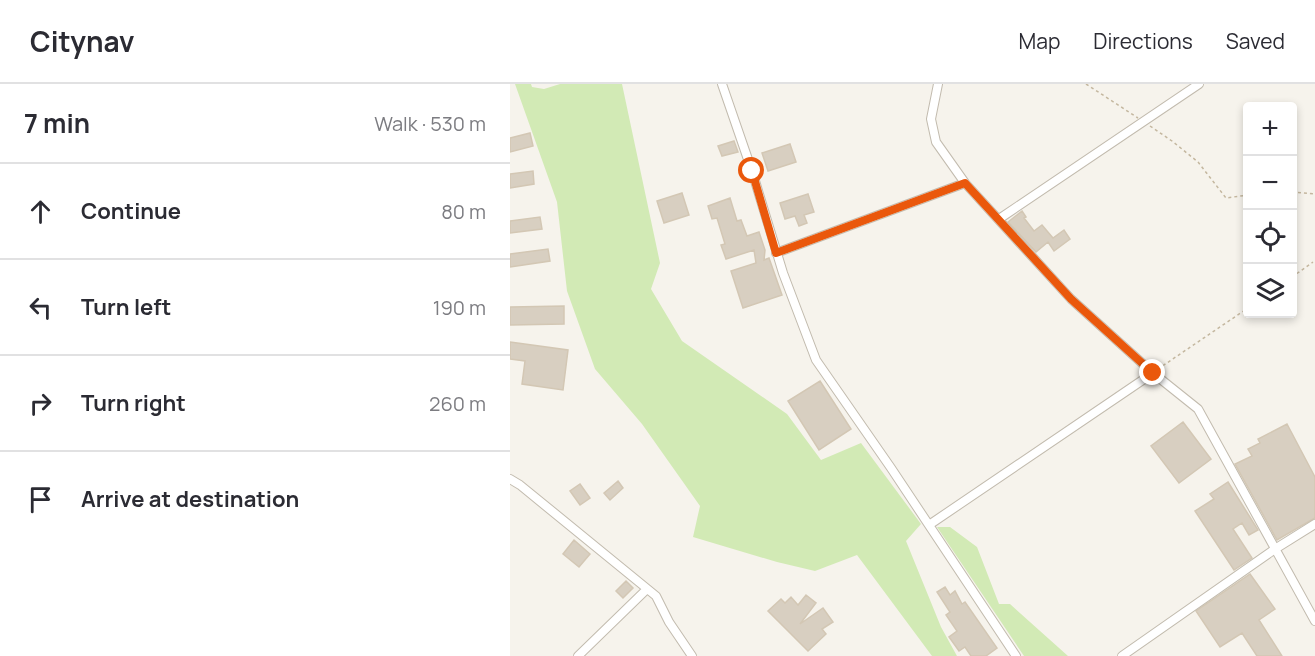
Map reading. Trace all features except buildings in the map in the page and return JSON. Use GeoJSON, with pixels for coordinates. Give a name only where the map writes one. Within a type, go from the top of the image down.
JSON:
{"type":"FeatureCollection","features":[{"type":"Feature","properties":{"kind":"street"},"geometry":{"type":"LineString","coordinates":[[722,84],[752,171],[776,253],[816,360],[1016,656]]}},
{"type":"Feature","properties":{"kind":"street"},"geometry":{"type":"LineString","coordinates":[[938,84],[931,119],[936,142],[965,183],[1071,299],[1153,373],[1198,409],[1315,621]]}},
{"type":"Feature","properties":{"kind":"street"},"geometry":{"type":"LineString","coordinates":[[999,219],[1199,84]]}},
{"type":"Feature","properties":{"kind":"street"},"geometry":{"type":"LineString","coordinates":[[776,253],[965,183]]}},
{"type":"Feature","properties":{"kind":"street"},"geometry":{"type":"LineString","coordinates":[[929,525],[1153,373]]}},
{"type":"Feature","properties":{"kind":"street"},"geometry":{"type":"LineString","coordinates":[[510,479],[656,596],[669,622],[692,656]]}},
{"type":"Feature","properties":{"kind":"street"},"geometry":{"type":"LineString","coordinates":[[1122,656],[1275,549],[1315,525]]}},
{"type":"Feature","properties":{"kind":"street"},"geometry":{"type":"LineString","coordinates":[[578,656],[646,589]]}},
{"type":"Feature","properties":{"kind":"path"},"geometry":{"type":"LineString","coordinates":[[1086,84],[1127,109],[1198,162],[1226,198],[1243,196]]}},
{"type":"Feature","properties":{"kind":"path"},"geometry":{"type":"LineString","coordinates":[[1297,192],[1315,194]]}},
{"type":"Feature","properties":{"kind":"path"},"geometry":{"type":"LineString","coordinates":[[1297,274],[1313,262]]}},
{"type":"Feature","properties":{"kind":"path"},"geometry":{"type":"LineString","coordinates":[[1153,373],[1243,311]]}},
{"type":"Feature","properties":{"kind":"green space"},"geometry":{"type":"Polygon","coordinates":[[[515,84],[531,84],[532,87],[544,89],[560,84],[622,84],[660,263],[651,289],[682,341],[787,414],[821,460],[861,443],[921,524],[906,541],[941,627],[957,656],[932,656],[857,555],[815,571],[693,537],[700,506],[642,424],[595,369],[567,291],[557,202],[515,84]]]}},
{"type":"Feature","properties":{"kind":"green space"},"geometry":{"type":"Polygon","coordinates":[[[937,527],[950,527],[977,547],[999,604],[1010,604],[1068,656],[1024,656],[937,527]]]}},
{"type":"Feature","properties":{"kind":"route"},"geometry":{"type":"LineString","coordinates":[[752,171],[776,253],[965,183],[1071,299],[1153,373]]}}]}
